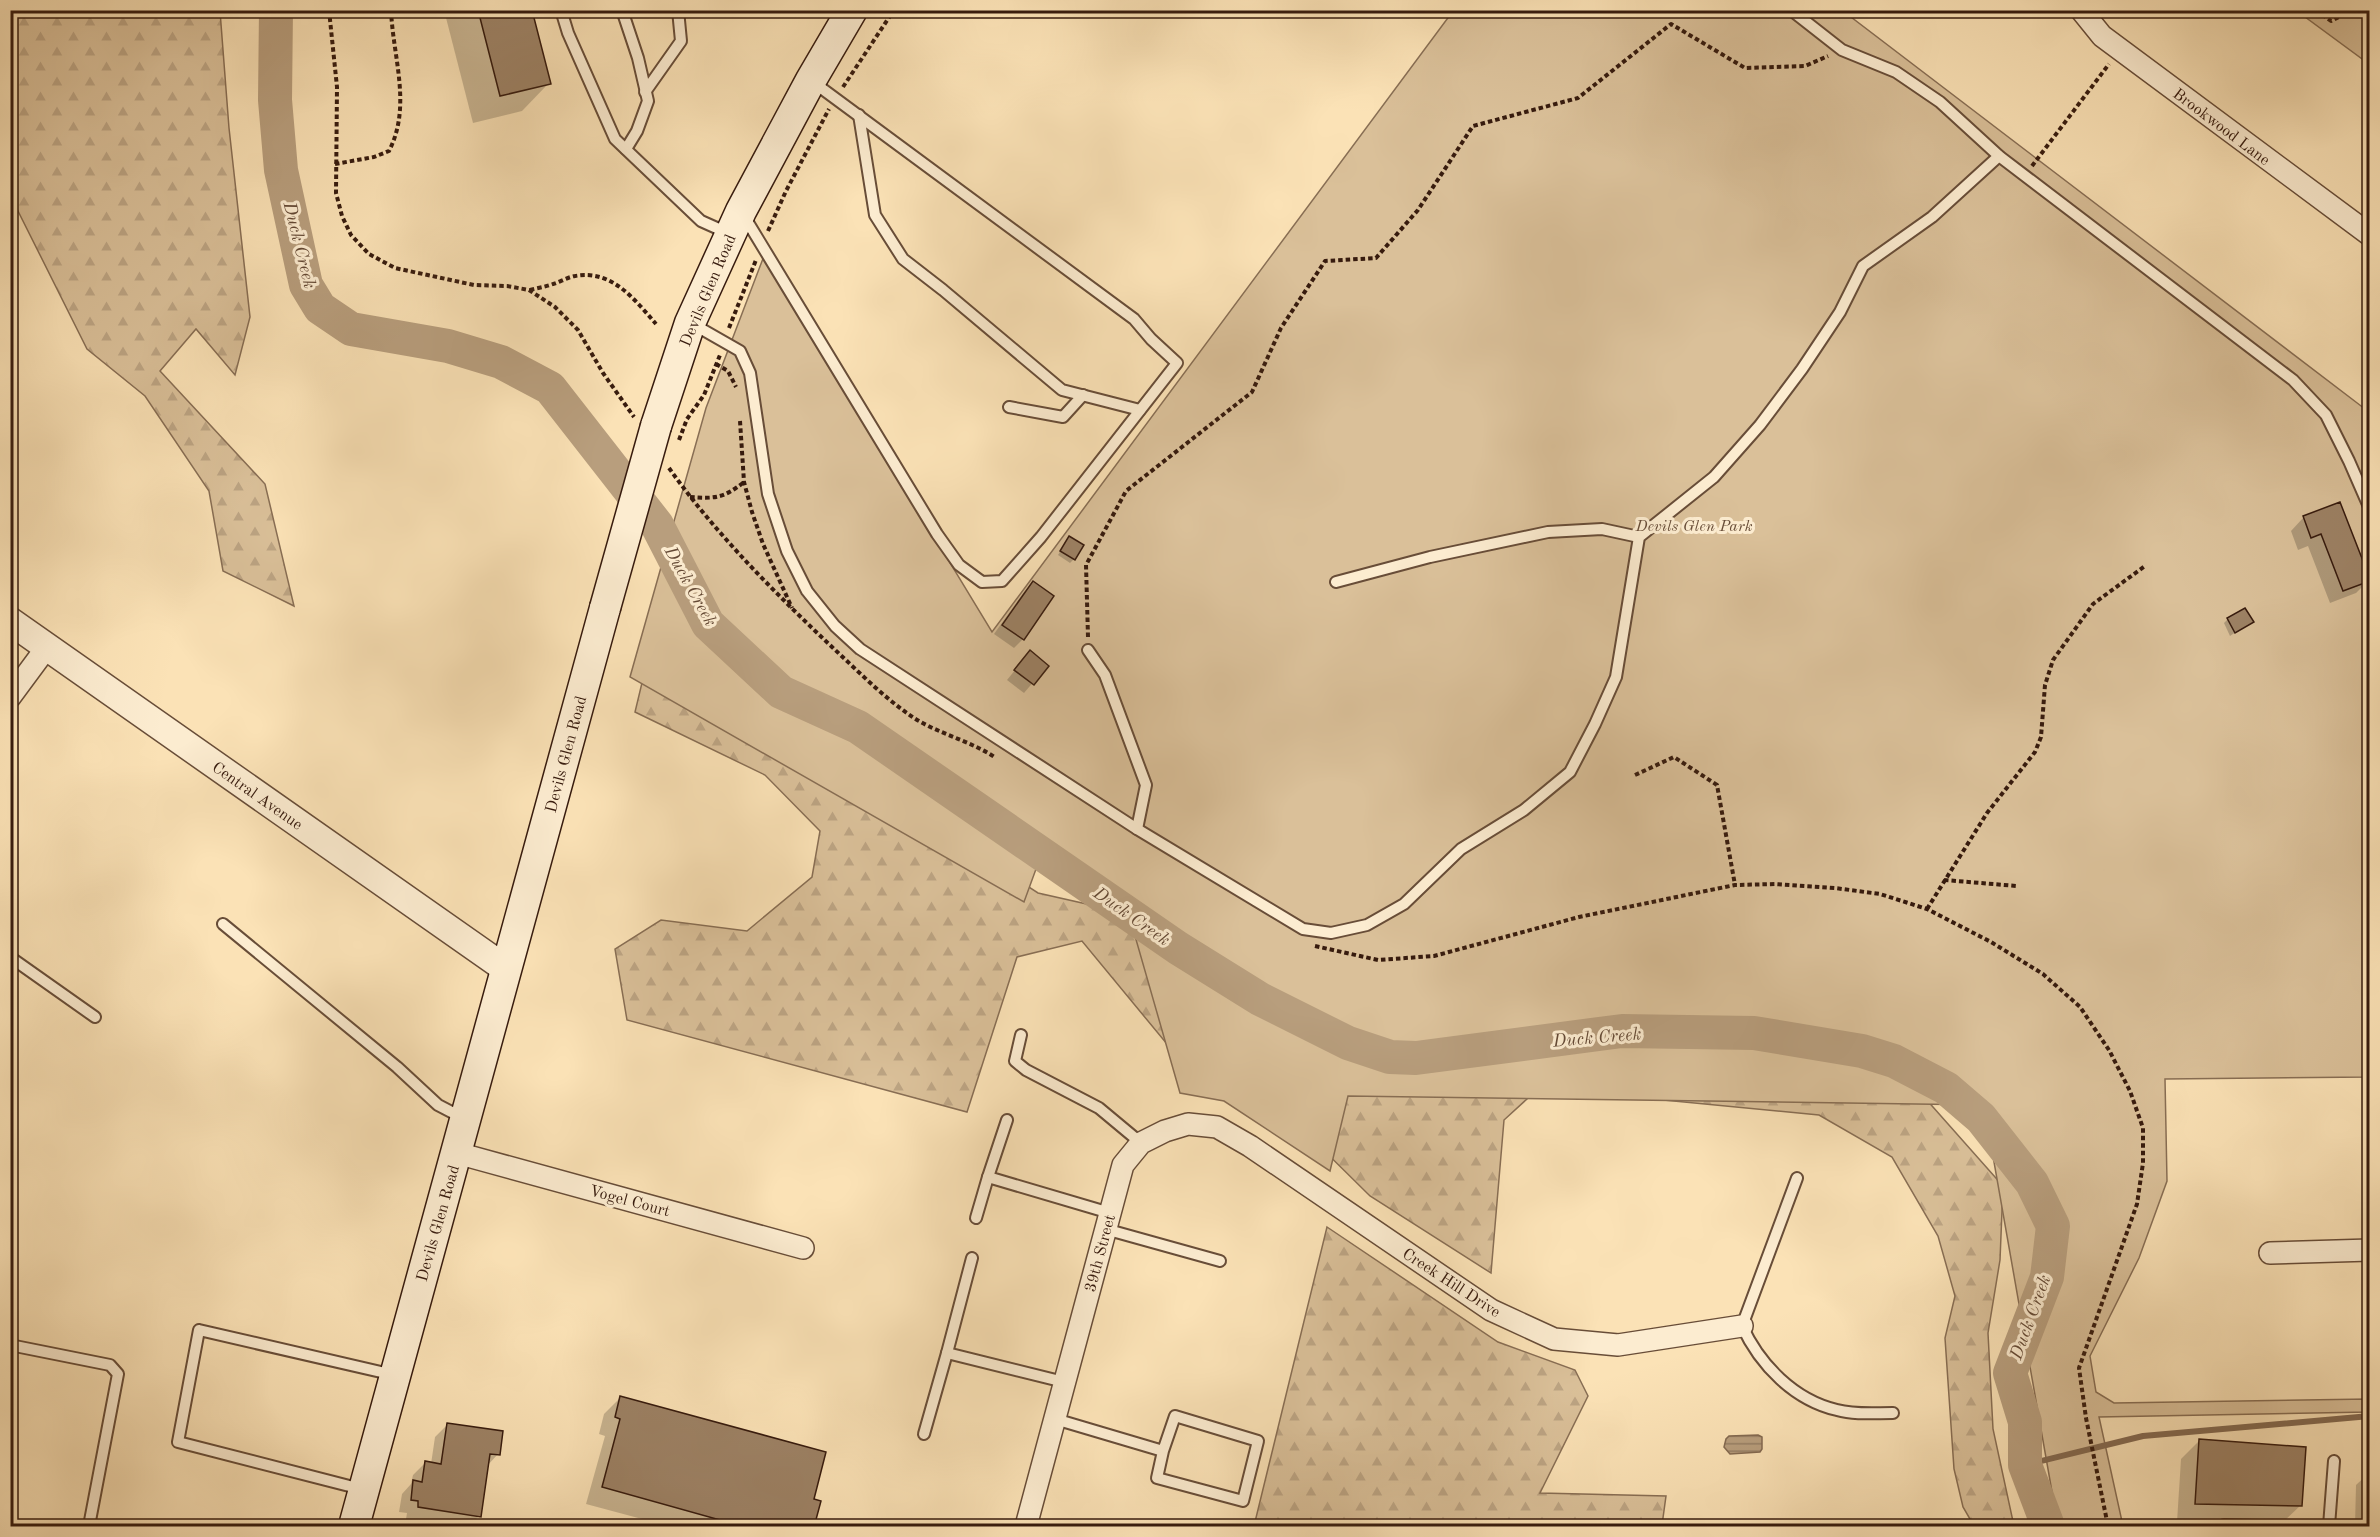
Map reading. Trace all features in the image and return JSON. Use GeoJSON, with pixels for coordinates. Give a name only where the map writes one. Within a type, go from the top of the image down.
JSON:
{"type":"FeatureCollection","features":[{"type":"Feature","properties":{"kind":"main road","name":"Devils Glen Road"},"geometry":{"type":"LineString","coordinates":[[354,1527],[604,608],[646,423],[736,223],[811,80],[852,10]]}},
{"type":"Feature","properties":{"kind":"street","name":"Brookwood Lane"},"geometry":{"type":"LineString","coordinates":[[2080,10],[2102,36],[2370,236]]}},
{"type":"Feature","properties":{"kind":"street","name":"Central Avenue"},"geometry":{"type":"LineString","coordinates":[[10,621],[506,969]]}},
{"type":"Feature","properties":{"kind":"street"},"geometry":{"type":"LineString","coordinates":[[10,697],[47,647]]}},
{"type":"Feature","properties":{"kind":"street","name":"39th Street"},"geometry":{"type":"LineString","coordinates":[[1026,1527],[1123,1165],[1141,1143],[1165,1131],[1188,1124],[1217,1127],[1288,1172]]}},
{"type":"Feature","properties":{"kind":"street","name":"Vogel Court"},"geometry":{"type":"LineString","coordinates":[[457,1153],[803,1248]]}},
{"type":"Feature","properties":{"kind":"street","name":"Creek Hill Drive"},"geometry":{"type":"LineString","coordinates":[[1288,1172],[1491,1310],[1554,1339],[1618,1345],[1742,1326]]}},
{"type":"Feature","properties":{"kind":"street"},"geometry":{"type":"LineString","coordinates":[[2270,1253],[2370,1250]]}},
{"type":"Feature","properties":{"kind":"lane"},"geometry":{"type":"LineString","coordinates":[[561,10],[568,33],[615,139],[701,221],[736,223],[762,244],[937,534],[959,565],[982,582],[1002,581],[1041,537],[1177,363],[1151,339],[1134,319],[811,80]]}},
{"type":"Feature","properties":{"kind":"lane"},"geometry":{"type":"LineString","coordinates":[[622,10],[638,58],[648,101],[637,131],[626,149]]}},
{"type":"Feature","properties":{"kind":"lane"},"geometry":{"type":"LineString","coordinates":[[645,92],[681,40],[678,10]]}},
{"type":"Feature","properties":{"kind":"lane"},"geometry":{"type":"LineString","coordinates":[[1791,10],[1842,50],[1896,72],[1940,102],[1999,156],[2293,380],[2326,415],[2370,509]]}},
{"type":"Feature","properties":{"kind":"lane"},"geometry":{"type":"LineString","coordinates":[[859,115],[875,215],[903,259],[1062,390],[1140,410]]}},
{"type":"Feature","properties":{"kind":"lane"},"geometry":{"type":"LineString","coordinates":[[690,323],[740,351],[750,373],[768,494],[787,551],[807,591],[835,627],[860,649],[1137,829],[1303,930],[1331,933],[1366,925],[1404,904],[1461,849],[1524,810],[1570,772],[1616,677],[1639,537],[1714,477],[1760,425],[1834,322],[1863,266],[1932,217],[1999,156]]}},
{"type":"Feature","properties":{"kind":"lane"},"geometry":{"type":"LineString","coordinates":[[1009,407],[1063,417],[1083,395]]}},
{"type":"Feature","properties":{"kind":"lane"},"geometry":{"type":"LineString","coordinates":[[1336,582],[1430,557],[1548,532],[1602,529],[1639,537]]}},
{"type":"Feature","properties":{"kind":"lane"},"geometry":{"type":"LineString","coordinates":[[1088,650],[1105,675],[1146,785],[1137,829]]}},
{"type":"Feature","properties":{"kind":"lane"},"geometry":{"type":"LineString","coordinates":[[223,924],[397,1067],[438,1105],[466,1119]]}},
{"type":"Feature","properties":{"kind":"lane"},"geometry":{"type":"LineString","coordinates":[[10,957],[95,1017]]}},
{"type":"Feature","properties":{"kind":"lane"},"geometry":{"type":"LineString","coordinates":[[1021,1035],[1015,1061],[1026,1070],[1099,1108],[1141,1143]]}},
{"type":"Feature","properties":{"kind":"lane"},"geometry":{"type":"LineString","coordinates":[[976,1218],[1007,1120]]}},
{"type":"Feature","properties":{"kind":"lane"},"geometry":{"type":"LineString","coordinates":[[988,1177],[1220,1261]]}},
{"type":"Feature","properties":{"kind":"lane"},"geometry":{"type":"LineString","coordinates":[[1797,1178],[1742,1326],[1752,1348],[1773,1372],[1792,1389],[1814,1402],[1836,1410],[1857,1413],[1893,1413]]}},
{"type":"Feature","properties":{"kind":"lane"},"geometry":{"type":"LineString","coordinates":[[924,1434],[972,1258]]}},
{"type":"Feature","properties":{"kind":"lane"},"geometry":{"type":"LineString","coordinates":[[364,1490],[178,1442],[199,1330],[394,1375]]}},
{"type":"Feature","properties":{"kind":"lane"},"geometry":{"type":"LineString","coordinates":[[10,1345],[110,1365],[118,1374],[89,1527]]}},
{"type":"Feature","properties":{"kind":"lane"},"geometry":{"type":"LineString","coordinates":[[947,1353],[1064,1383]]}},
{"type":"Feature","properties":{"kind":"lane"},"geometry":{"type":"LineString","coordinates":[[1175,1416],[1258,1441],[1243,1501],[1157,1478],[1163,1451],[1175,1416]]}},
{"type":"Feature","properties":{"kind":"lane"},"geometry":{"type":"LineString","coordinates":[[1055,1419],[1163,1451]]}},
{"type":"Feature","properties":{"kind":"lane"},"geometry":{"type":"LineString","coordinates":[[2329,1527],[2334,1461]]}},
{"type":"Feature","properties":{"kind":"lane"},"geometry":{"type":"LineString","coordinates":[[2224,1525],[2261,1527]]}},
{"type":"Feature","properties":{"kind":"path"},"geometry":{"type":"LineString","coordinates":[[328,10],[338,87],[336,193],[342,216],[351,235],[369,254],[395,268],[474,285],[507,286],[529,290],[555,307],[578,330],[603,373],[646,423]]}},
{"type":"Feature","properties":{"kind":"path"},"geometry":{"type":"LineString","coordinates":[[335,164],[374,157],[389,151],[396,137],[402,96],[391,10]]}},
{"type":"Feature","properties":{"kind":"path"},"geometry":{"type":"LineString","coordinates":[[676,448],[687,418],[704,395],[740,297],[786,191],[836,98],[894,10]]}},
{"type":"Feature","properties":{"kind":"path"},"geometry":{"type":"LineString","coordinates":[[2316,10],[2331,21],[2353,10]]}},
{"type":"Feature","properties":{"kind":"path"},"geometry":{"type":"LineString","coordinates":[[1088,650],[1086,565],[1126,491],[1252,392],[1281,328],[1325,261],[1376,258],[1418,210],[1473,126],[1578,99],[1671,24],[1745,68],[1805,66],[1842,50]]}},
{"type":"Feature","properties":{"kind":"path"},"geometry":{"type":"LineString","coordinates":[[2025,176],[2120,49]]}},
{"type":"Feature","properties":{"kind":"path"},"geometry":{"type":"LineString","coordinates":[[529,290],[574,276],[594,274],[607,278],[626,292],[656,324]]}},
{"type":"Feature","properties":{"kind":"path"},"geometry":{"type":"LineString","coordinates":[[663,459],[690,497],[786,603],[878,690],[916,719],[980,747],[1000,760]]}},
{"type":"Feature","properties":{"kind":"path"},"geometry":{"type":"LineString","coordinates":[[690,497],[717,498],[744,482]]}},
{"type":"Feature","properties":{"kind":"path"},"geometry":{"type":"LineString","coordinates":[[1927,909],[1987,813],[2035,752],[2041,737],[2045,685],[2052,660],[2094,604],[2145,566]]}},
{"type":"Feature","properties":{"kind":"path"},"geometry":{"type":"LineString","coordinates":[[1635,775],[1674,757],[1717,785],[1735,885]]}},
{"type":"Feature","properties":{"kind":"path"},"geometry":{"type":"LineString","coordinates":[[1944,880],[2017,886]]}},
{"type":"Feature","properties":{"kind":"path"},"geometry":{"type":"LineString","coordinates":[[1311,944],[1321,949],[1378,960],[1434,956],[1579,917],[1735,885],[1775,884],[1836,888],[1880,894],[1927,909],[1991,942],[2043,974],[2079,1007],[2109,1050],[2130,1091],[2143,1128],[2143,1163],[2137,1204],[2079,1368],[2086,1418],[2108,1527]]}},
{"type":"Feature","properties":{"kind":"green space"},"geometry":{"type":"Polygon","coordinates":[[[10,11],[220,11],[229,128],[250,317],[235,375],[196,329],[160,371],[265,484],[294,606],[223,571],[209,491],[145,396],[87,349],[11,197],[10,11]]]}},
{"type":"Feature","properties":{"kind":"green space","name":"Devils Glen Park"},"geometry":{"type":"Polygon","coordinates":[[[1453,11],[1843,11],[2369,412],[2369,1077],[2165,1079],[2167,1181],[2139,1258],[2090,1356],[2096,1392],[2114,1403],[2369,1399],[2369,1412],[2099,1417],[2123,1526],[2058,1526],[1984,1105],[1348,1096],[1330,1171],[1224,1101],[1180,1093],[1129,915],[1036,869],[1024,902],[630,677],[706,408],[764,256],[992,632],[1453,11]]]}},
{"type":"Feature","properties":{"kind":"green space"},"geometry":{"type":"Polygon","coordinates":[[[2297,11],[2369,11],[2369,64],[2297,11]]]}},
{"type":"Feature","properties":{"kind":"green space"},"geometry":{"type":"Polygon","coordinates":[[[652,641],[1038,893],[1091,905],[1163,951],[1917,1089],[2003,1186],[2000,1260],[1988,1333],[1993,1429],[2014,1526],[1974,1526],[1963,1507],[1954,1469],[1945,1338],[1955,1296],[1938,1236],[1892,1157],[1819,1115],[1539,1088],[1504,1120],[1491,1273],[1370,1196],[1281,1108],[1181,1061],[1082,941],[1017,957],[967,1112],[627,1020],[615,949],[661,920],[747,931],[812,877],[820,831],[765,775],[635,712],[652,641]]]}},
{"type":"Feature","properties":{"kind":"green space"},"geometry":{"type":"Polygon","coordinates":[[[1327,1227],[1498,1342],[1575,1370],[1588,1396],[1540,1493],[1666,1496],[1662,1525],[1254,1526],[1327,1227]]]}},
{"type":"Feature","properties":{"kind":"shaded area"},"geometry":{"type":"Polygon","coordinates":[[[1758,1435],[1762,1437],[1760,1452],[1730,1454],[1724,1447],[1729,1436],[1758,1435]]]}},
{"type":"Feature","properties":{"kind":"building"},"geometry":{"type":"Polygon","coordinates":[[[478,10],[532,10],[551,84],[500,96],[478,10]]]}},
{"type":"Feature","properties":{"kind":"building"},"geometry":{"type":"Polygon","coordinates":[[[2340,502],[2370,579],[2370,581],[2343,591],[2321,534],[2311,538],[2303,516],[2340,502]]]}},
{"type":"Feature","properties":{"kind":"building"},"geometry":{"type":"Polygon","coordinates":[[[1069,536],[1084,545],[1075,560],[1060,551],[1069,536]]]}},
{"type":"Feature","properties":{"kind":"building"},"geometry":{"type":"Polygon","coordinates":[[[1033,581],[1054,596],[1024,640],[1002,625],[1033,581]]]}},
{"type":"Feature","properties":{"kind":"building"},"geometry":{"type":"Polygon","coordinates":[[[2245,608],[2254,622],[2235,633],[2227,618],[2245,608]]]}},
{"type":"Feature","properties":{"kind":"building"},"geometry":{"type":"Polygon","coordinates":[[[1030,650],[1049,666],[1034,685],[1014,670],[1030,650]]]}},
{"type":"Feature","properties":{"kind":"building"},"geometry":{"type":"Polygon","coordinates":[[[620,1396],[826,1452],[814,1499],[821,1501],[814,1527],[745,1527],[602,1487],[620,1419],[615,1417],[620,1396]]]}},
{"type":"Feature","properties":{"kind":"building"},"geometry":{"type":"Polygon","coordinates":[[[447,1423],[503,1431],[500,1455],[490,1454],[481,1517],[418,1507],[418,1501],[411,1500],[413,1480],[422,1482],[425,1461],[441,1464],[447,1423]]]}},
{"type":"Feature","properties":{"kind":"building"},"geometry":{"type":"Polygon","coordinates":[[[2199,1439],[2306,1447],[2302,1506],[2195,1504],[2199,1439]]]}},
{"type":"Feature","properties":{"kind":"waterway","name":"Duck Creek"},"geometry":{"type":"LineString","coordinates":[[276,10],[275,100],[281,170],[306,285],[320,308],[351,329],[448,346],[501,362],[550,388],[657,525],[708,624],[781,692],[858,727],[1178,948],[1260,999],[1348,1043],[1390,1057],[1416,1058],[1622,1031],[1754,1033],[1862,1051],[1894,1061],[1946,1088],[1981,1118],[2032,1183],[2053,1226],[2047,1277],[2010,1373],[2025,1422],[2025,1465],[2048,1526]]}},
{"type":"Feature","properties":{"kind":"waterway"},"geometry":{"type":"LineString","coordinates":[[2025,1465],[2143,1436],[2370,1416]]}}]}
